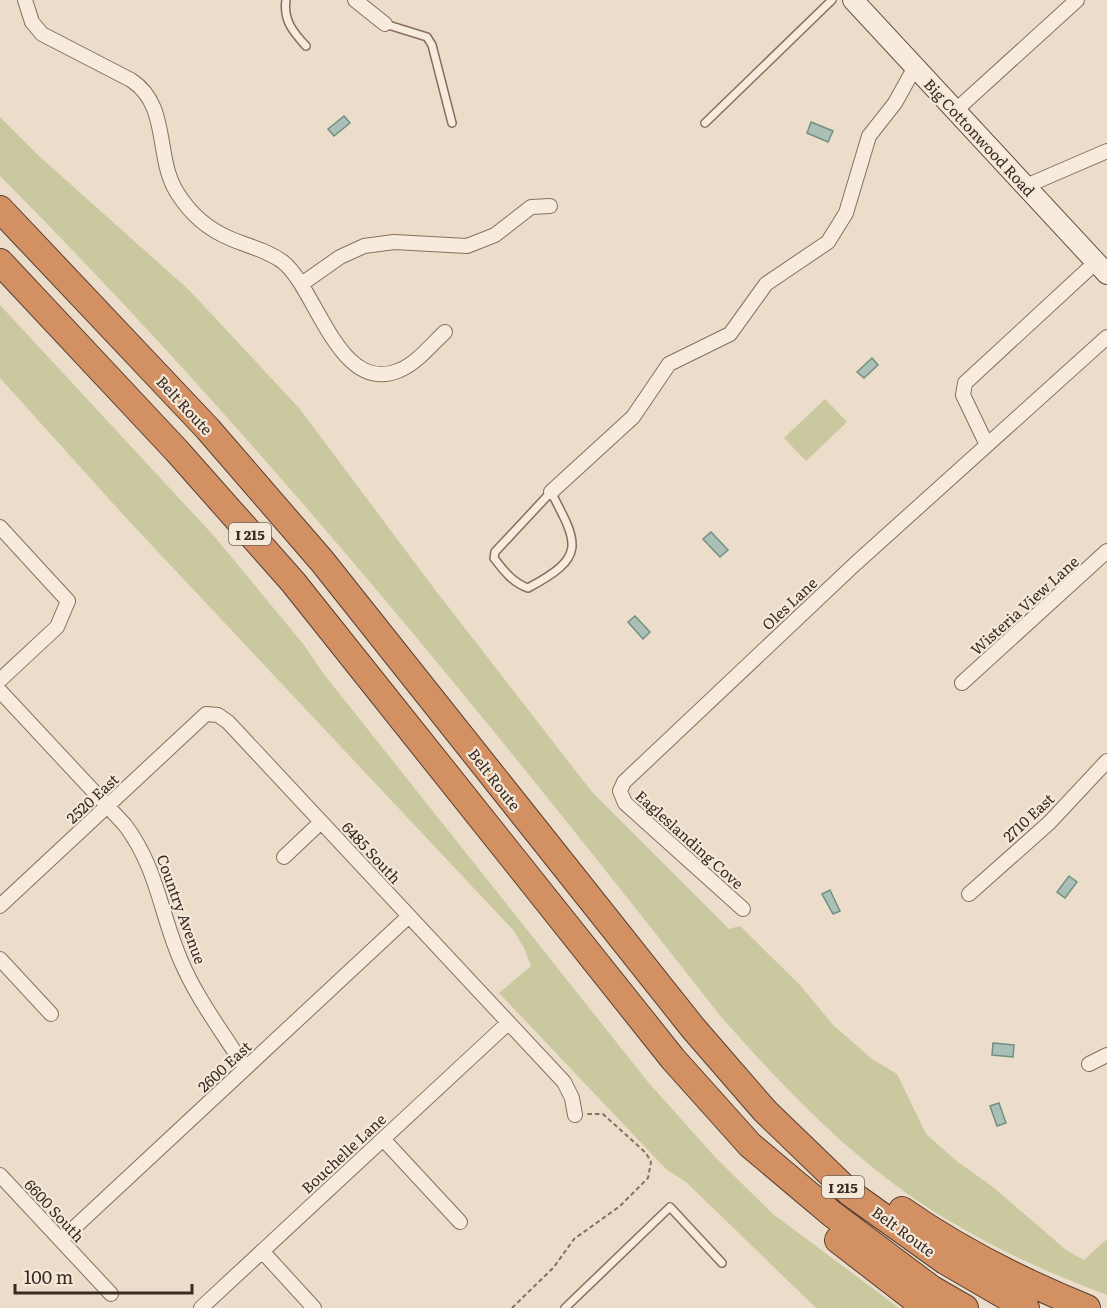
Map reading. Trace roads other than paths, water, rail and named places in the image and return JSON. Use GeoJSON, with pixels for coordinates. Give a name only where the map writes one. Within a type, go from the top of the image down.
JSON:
{"type":"FeatureCollection","features":[{"type":"Feature","properties":{"kind":"highway","name":"Belt Route"},"geometry":{"type":"LineString","coordinates":[[0,208],[207,428],[322,561],[693,1028],[765,1111],[850,1193],[945,1261],[1026,1308]]}},
{"type":"Feature","properties":{"kind":"highway","name":"Belt Route"},"geometry":{"type":"LineString","coordinates":[[0,261],[177,451],[293,582],[673,1059],[750,1145],[841,1221],[932,1289],[965,1308]]}},
{"type":"Feature","properties":{"kind":"highway"},"geometry":{"type":"LineString","coordinates":[[693,1028],[858,1179],[957,1245],[1018,1278],[1087,1308]]}},
{"type":"Feature","properties":{"kind":"highway"},"geometry":{"type":"LineString","coordinates":[[750,1145],[825,1229],[926,1308]]}},
{"type":"Feature","properties":{"kind":"main road","name":"Big Cottonwood Road"},"geometry":{"type":"LineString","coordinates":[[853,0],[1102,268]]}},
{"type":"Feature","properties":{"kind":"street"},"geometry":{"type":"LineString","coordinates":[[25,0],[32,22],[42,33],[131,80],[148,94],[156,108],[169,178],[191,211],[227,238],[280,260],[303,283],[339,350],[353,362],[369,370],[386,373],[400,370],[445,332]]}},
{"type":"Feature","properties":{"kind":"street"},"geometry":{"type":"LineString","coordinates":[[355,0],[385,24]]}},
{"type":"Feature","properties":{"kind":"street"},"geometry":{"type":"LineString","coordinates":[[956,110],[1077,0]]}},
{"type":"Feature","properties":{"kind":"street"},"geometry":{"type":"LineString","coordinates":[[551,492],[633,417],[669,364],[730,334],[766,284],[828,242],[846,213],[870,136],[895,103],[915,67]]}},
{"type":"Feature","properties":{"kind":"street"},"geometry":{"type":"LineString","coordinates":[[1026,186],[1107,151]]}},
{"type":"Feature","properties":{"kind":"street"},"geometry":{"type":"LineString","coordinates":[[303,283],[340,257],[364,246],[394,242],[456,247],[473,245],[501,232],[531,207],[550,206]]}},
{"type":"Feature","properties":{"kind":"street"},"geometry":{"type":"LineString","coordinates":[[987,446],[963,395],[964,383],[1102,268]]}},
{"type":"Feature","properties":{"kind":"street","name":"Oles Lane"},"geometry":{"type":"LineString","coordinates":[[620,791],[627,777],[730,679],[1107,337]]}},
{"type":"Feature","properties":{"kind":"street"},"geometry":{"type":"LineString","coordinates":[[0,527],[68,602],[57,627],[0,680]]}},
{"type":"Feature","properties":{"kind":"street","name":"Wisteria View Lane"},"geometry":{"type":"LineString","coordinates":[[962,683],[1107,551]]}},
{"type":"Feature","properties":{"kind":"street","name":"Country Avenue"},"geometry":{"type":"LineString","coordinates":[[0,691],[140,844],[150,865],[182,963],[245,1068]]}},
{"type":"Feature","properties":{"kind":"street","name":"2520 East"},"geometry":{"type":"LineString","coordinates":[[0,906],[206,714]]}},
{"type":"Feature","properties":{"kind":"street","name":"6485 South"},"geometry":{"type":"LineString","coordinates":[[206,714],[218,715],[228,722],[564,1082],[572,1098],[575,1114]]}},
{"type":"Feature","properties":{"kind":"street","name":"2710 East"},"geometry":{"type":"LineString","coordinates":[[969,894],[1049,823],[1107,761]]}},
{"type":"Feature","properties":{"kind":"street","name":"Eagleslanding Cove"},"geometry":{"type":"LineString","coordinates":[[620,791],[625,803],[743,909]]}},
{"type":"Feature","properties":{"kind":"street"},"geometry":{"type":"LineString","coordinates":[[284,858],[321,822]]}},
{"type":"Feature","properties":{"kind":"street","name":"2600 East"},"geometry":{"type":"LineString","coordinates":[[61,1240],[409,916]]}},
{"type":"Feature","properties":{"kind":"street"},"geometry":{"type":"LineString","coordinates":[[0,959],[51,1014]]}},
{"type":"Feature","properties":{"kind":"street","name":"Bouchelle Lane"},"geometry":{"type":"LineString","coordinates":[[201,1308],[508,1023]]}},
{"type":"Feature","properties":{"kind":"street"},"geometry":{"type":"LineString","coordinates":[[1089,1065],[1107,1056]]}},
{"type":"Feature","properties":{"kind":"street"},"geometry":{"type":"LineString","coordinates":[[383,1139],[460,1222]]}},
{"type":"Feature","properties":{"kind":"street","name":"6600 South"},"geometry":{"type":"LineString","coordinates":[[0,1175],[111,1294]]}},
{"type":"Feature","properties":{"kind":"street"},"geometry":{"type":"LineString","coordinates":[[262,1251],[314,1308]]}},
{"type":"Feature","properties":{"kind":"lane"},"geometry":{"type":"LineString","coordinates":[[286,0],[285,10],[289,26],[306,46]]}},
{"type":"Feature","properties":{"kind":"lane"},"geometry":{"type":"LineString","coordinates":[[705,123],[832,0]]}},
{"type":"Feature","properties":{"kind":"lane"},"geometry":{"type":"LineString","coordinates":[[385,24],[427,37],[432,45],[452,123]]}},
{"type":"Feature","properties":{"kind":"lane"},"geometry":{"type":"LineString","coordinates":[[551,492],[567,522],[574,546],[571,558],[565,565],[528,588],[517,585],[494,558],[495,552],[551,492]]}},
{"type":"Feature","properties":{"kind":"lane"},"geometry":{"type":"LineString","coordinates":[[565,1308],[670,1207],[722,1263]]}}]}
